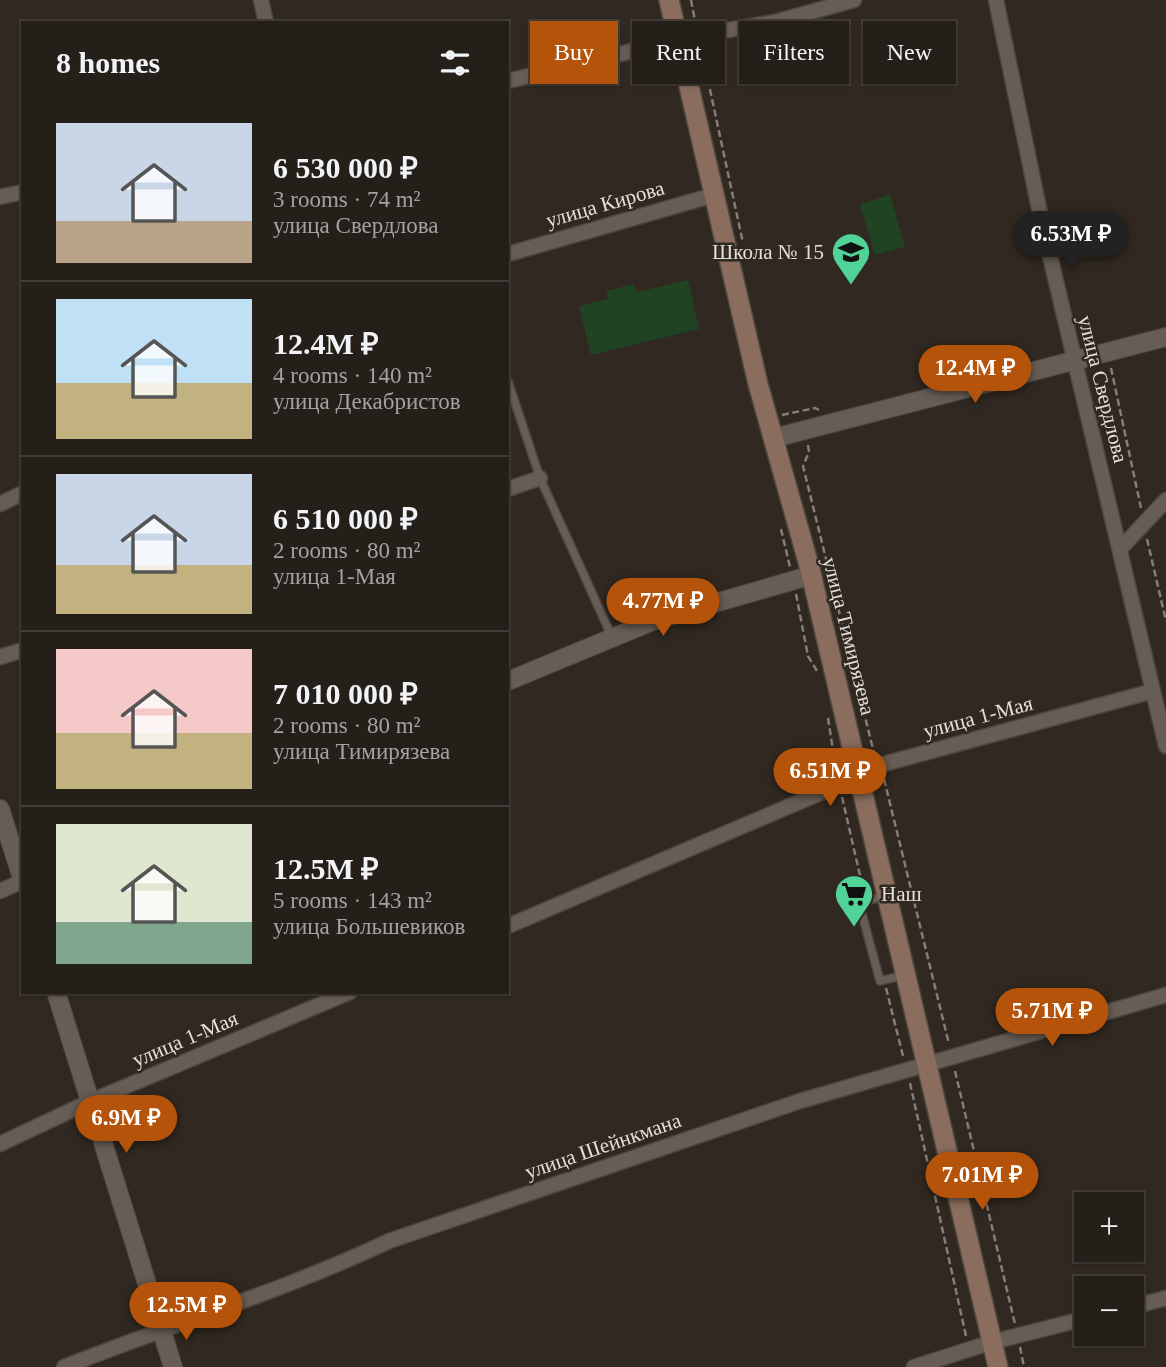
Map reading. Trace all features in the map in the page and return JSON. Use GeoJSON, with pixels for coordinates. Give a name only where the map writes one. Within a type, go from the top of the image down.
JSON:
{"type":"FeatureCollection","features":[{"type":"Feature","properties":{"kind":"main road","name":"улица Тимирязева"},"geometry":{"type":"LineString","coordinates":[[669,0],[673,21]]}},
{"type":"Feature","properties":{"kind":"main road","name":"улица Тимирязева"},"geometry":{"type":"LineString","coordinates":[[688,84],[758,384],[812,575],[998,1367]]}},
{"type":"Feature","properties":{"kind":"street"},"geometry":{"type":"LineString","coordinates":[[261,0],[266,21]]}},
{"type":"Feature","properties":{"kind":"street"},"geometry":{"type":"LineString","coordinates":[[725,30],[775,22],[854,0]]}},
{"type":"Feature","properties":{"kind":"street","name":"улица Свердлова"},"geometry":{"type":"LineString","coordinates":[[996,0],[1003,46],[1074,359],[1166,746]]}},
{"type":"Feature","properties":{"kind":"street"},"geometry":{"type":"LineString","coordinates":[[509,81],[632,51]]}},
{"type":"Feature","properties":{"kind":"street"},"geometry":{"type":"LineString","coordinates":[[0,197],[21,192]]}},
{"type":"Feature","properties":{"kind":"street","name":"улица Кирова"},"geometry":{"type":"LineString","coordinates":[[509,254],[714,195]]}},
{"type":"Feature","properties":{"kind":"street"},"geometry":{"type":"LineString","coordinates":[[774,438],[801,420],[1166,337]]}},
{"type":"Feature","properties":{"kind":"street"},"geometry":{"type":"LineString","coordinates":[[509,489],[540,478]]}},
{"type":"Feature","properties":{"kind":"street"},"geometry":{"type":"LineString","coordinates":[[0,504],[21,494]]}},
{"type":"Feature","properties":{"kind":"street"},"geometry":{"type":"LineString","coordinates":[[1121,548],[1166,500]]}},
{"type":"Feature","properties":{"kind":"street"},"geometry":{"type":"LineString","coordinates":[[509,681],[703,604],[812,575]]}},
{"type":"Feature","properties":{"kind":"street"},"geometry":{"type":"LineString","coordinates":[[0,657],[21,651]]}},
{"type":"Feature","properties":{"kind":"street","name":"улица 1-Мая"},"geometry":{"type":"LineString","coordinates":[[509,926],[880,765],[1153,691]]}},
{"type":"Feature","properties":{"kind":"street"},"geometry":{"type":"LineString","coordinates":[[0,809],[21,875]]}},
{"type":"Feature","properties":{"kind":"street"},"geometry":{"type":"LineString","coordinates":[[0,891],[21,882]]}},
{"type":"Feature","properties":{"kind":"street"},"geometry":{"type":"LineString","coordinates":[[57,994],[173,1367]]}},
{"type":"Feature","properties":{"kind":"street","name":"улица 1-Мая"},"geometry":{"type":"LineString","coordinates":[[0,1144],[89,1102],[345,994]]}},
{"type":"Feature","properties":{"kind":"street","name":"улица Шейнкмана"},"geometry":{"type":"LineString","coordinates":[[64,1367],[162,1328],[328,1270],[390,1241],[800,1101],[1166,995]]}},
{"type":"Feature","properties":{"kind":"street"},"geometry":{"type":"LineString","coordinates":[[1144,1304],[1166,1298]]}},
{"type":"Feature","properties":{"kind":"street"},"geometry":{"type":"LineString","coordinates":[[914,1367],[992,1342],[1074,1321]]}},
{"type":"Feature","properties":{"kind":"lane"},"geometry":{"type":"LineString","coordinates":[[509,384],[540,478],[612,638]]}},
{"type":"Feature","properties":{"kind":"lane"},"geometry":{"type":"LineString","coordinates":[[888,895],[859,903],[880,981],[906,975]]}},
{"type":"Feature","properties":{"kind":"path"},"geometry":{"type":"LineString","coordinates":[[691,0],[695,21]]}},
{"type":"Feature","properties":{"kind":"path"},"geometry":{"type":"LineString","coordinates":[[709,84],[744,245]]}},
{"type":"Feature","properties":{"kind":"path"},"geometry":{"type":"LineString","coordinates":[[1107,352],[1166,621]]}},
{"type":"Feature","properties":{"kind":"path"},"geometry":{"type":"LineString","coordinates":[[801,420],[815,408],[823,411]]}},
{"type":"Feature","properties":{"kind":"path"},"geometry":{"type":"LineString","coordinates":[[777,412],[801,420]]}},
{"type":"Feature","properties":{"kind":"path"},"geometry":{"type":"LineString","coordinates":[[801,420],[809,452],[803,466],[870,746],[880,765],[1024,1367]]}},
{"type":"Feature","properties":{"kind":"path"},"geometry":{"type":"LineString","coordinates":[[830,711],[827,723],[866,901]]}},
{"type":"Feature","properties":{"kind":"path"},"geometry":{"type":"LineString","coordinates":[[884,980],[968,1350]]}},
{"type":"Feature","properties":{"kind":"green space"},"geometry":{"type":"Polygon","coordinates":[[[890,195],[905,247],[875,255],[860,204],[890,195]]]}},
{"type":"Feature","properties":{"kind":"green space"},"geometry":{"type":"Polygon","coordinates":[[[688,280],[699,329],[591,355],[579,306],[608,299],[606,291],[634,284],[637,292],[688,280]]]}},
{"type":"Feature","properties":{"kind":"place","name":"Школа № 15"},"geometry":{"type":"Point","coordinates":[851,286]}},
{"type":"Feature","properties":{"kind":"place","name":"Наш"},"geometry":{"type":"Point","coordinates":[854,928]}}]}
